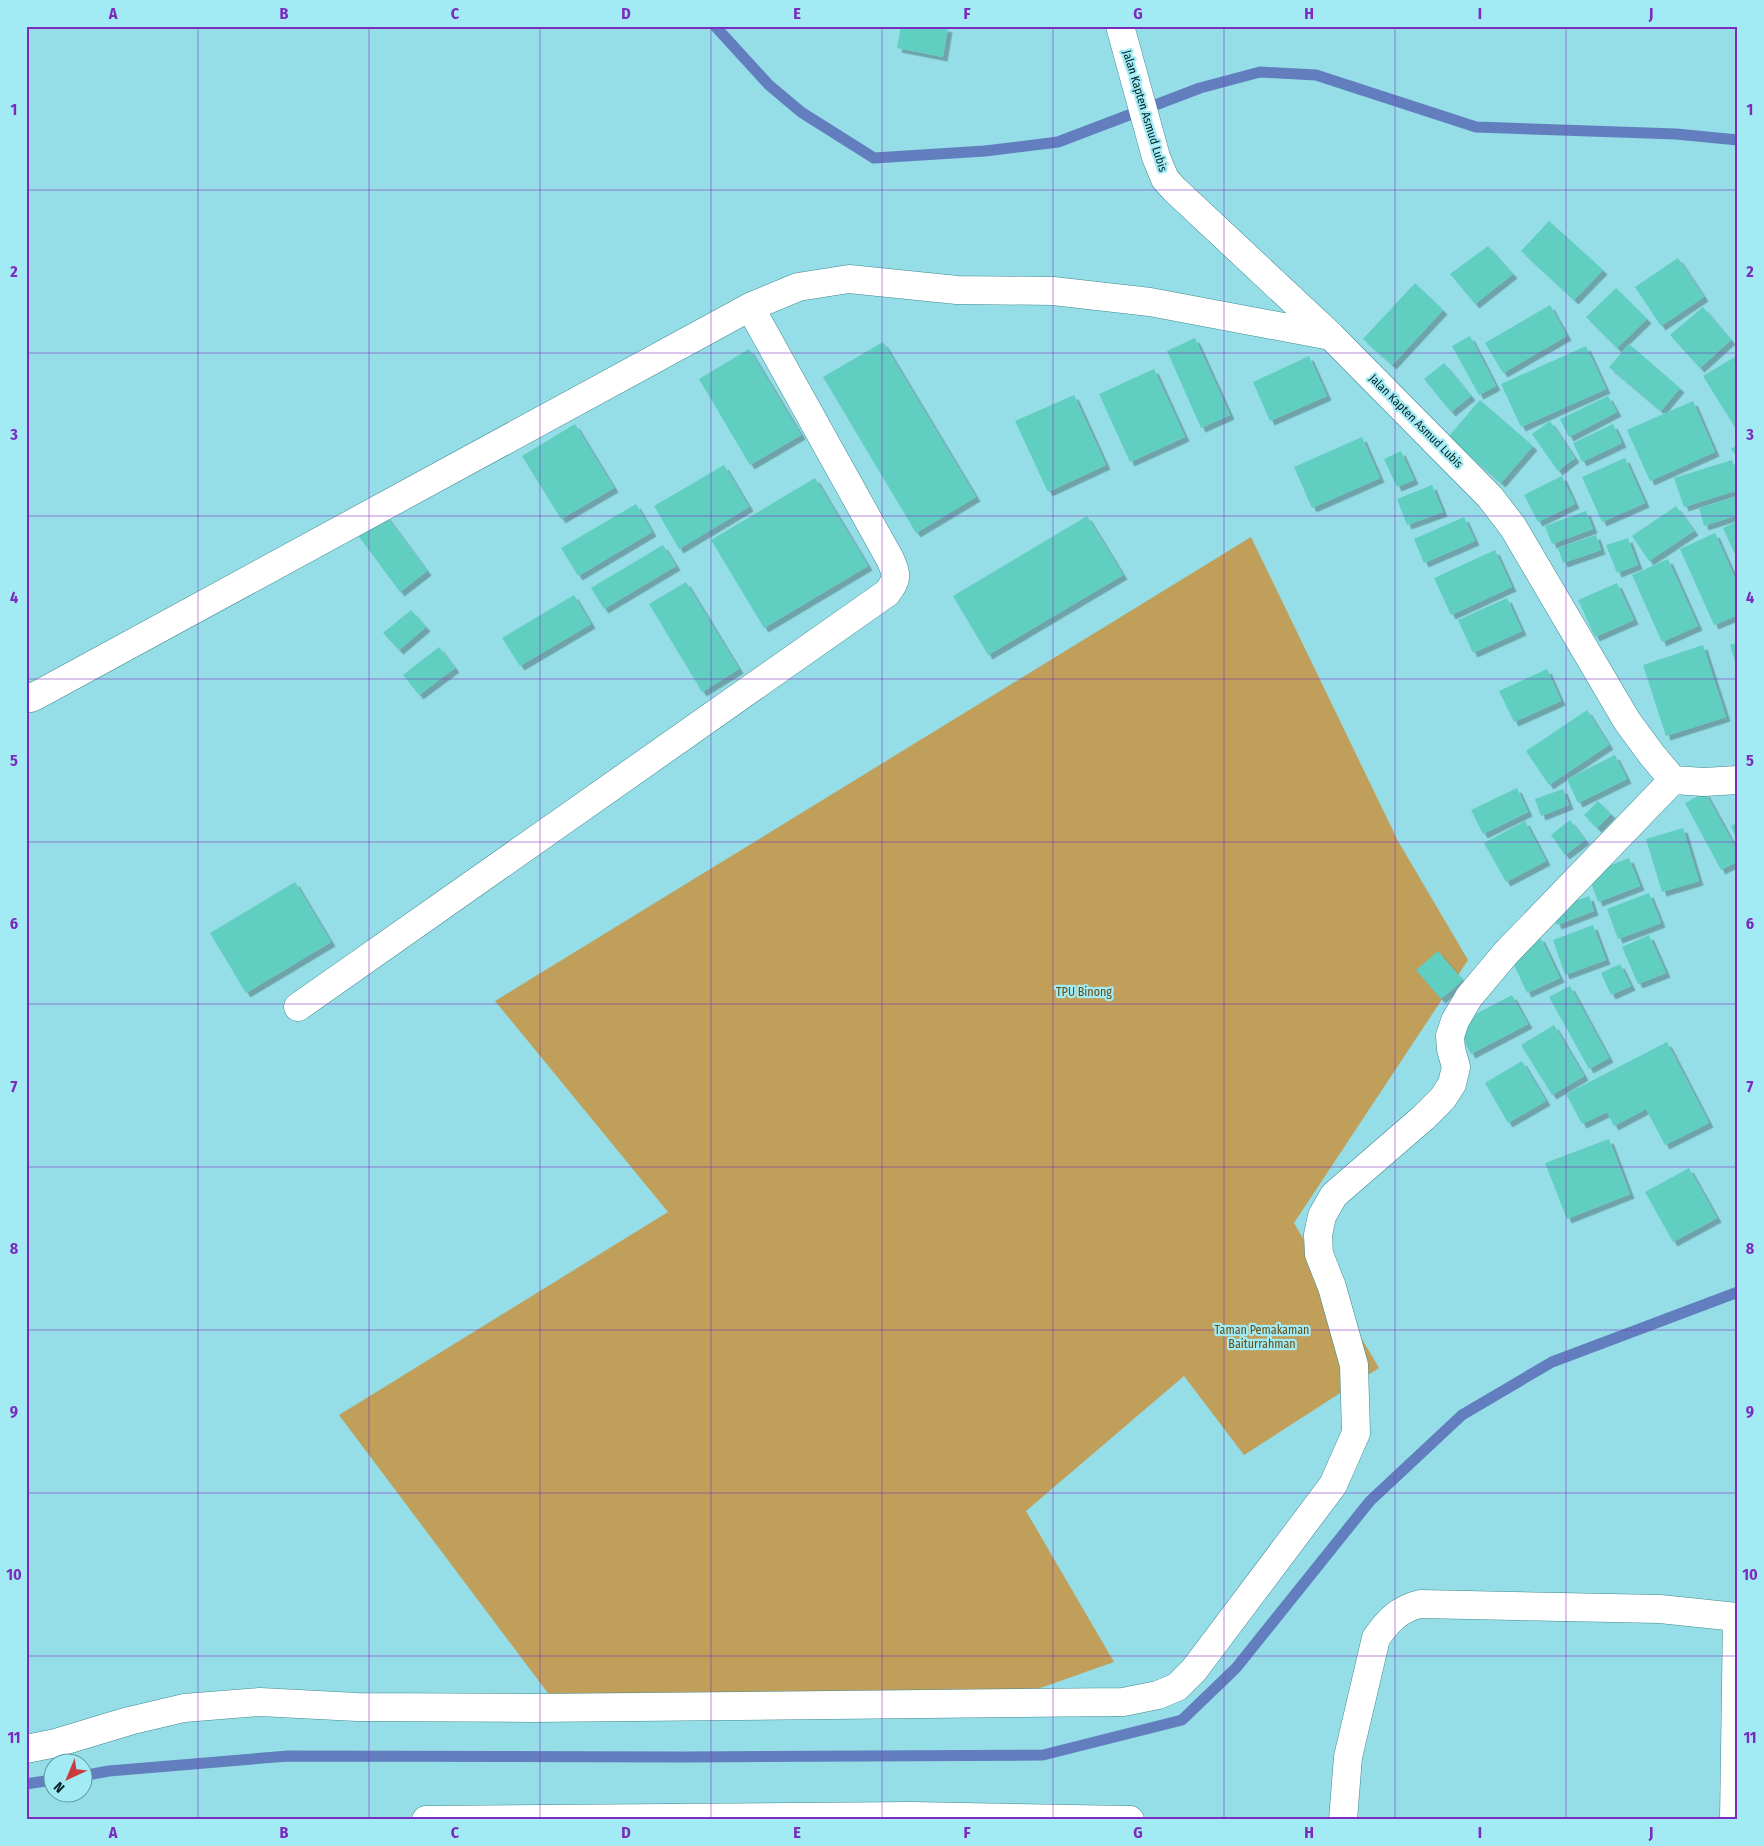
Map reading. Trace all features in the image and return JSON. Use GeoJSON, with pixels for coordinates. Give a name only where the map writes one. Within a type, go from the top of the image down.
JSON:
{"type":"FeatureCollection","features":[{"type":"Feature","properties":{"kind":"street","name":"Jalan Kapten Asmud Lubis"},"geometry":{"type":"LineString","coordinates":[[1120,26],[1156,157],[1165,179],[1331,336],[1490,497],[1513,527],[1626,721],[1673,780]]}},
{"type":"Feature","properties":{"kind":"street"},"geometry":{"type":"LineString","coordinates":[[26,697],[31,698],[40,694],[750,307],[798,287],[849,279],[957,290],[1052,291],[1150,302],[1331,336]]}},
{"type":"Feature","properties":{"kind":"street"},"geometry":{"type":"LineString","coordinates":[[298,1007],[886,593],[892,586],[896,578],[895,569],[890,558],[750,307]]}},
{"type":"Feature","properties":{"kind":"street"},"geometry":{"type":"LineString","coordinates":[[26,1749],[56,1743],[129,1721],[184,1708],[260,1702],[358,1707],[532,1708],[1123,1702],[1158,1695],[1177,1687],[1215,1644],[1333,1485],[1356,1433],[1354,1365],[1332,1287],[1319,1254],[1318,1235],[1322,1216],[1334,1196],[1423,1118],[1443,1098],[1452,1084],[1456,1068],[1450,1036],[1455,1021],[1469,997],[1506,953],[1673,780],[1704,782],[1738,780]]}},
{"type":"Feature","properties":{"kind":"street"},"geometry":{"type":"LineString","coordinates":[[1342,1820],[1348,1757],[1376,1638],[1395,1614],[1407,1607],[1420,1604],[1660,1609],[1737,1617],[1734,1820]]}},
{"type":"Feature","properties":{"kind":"street"},"geometry":{"type":"LineString","coordinates":[[426,1820],[911,1818],[1130,1820]]}},
{"type":"Feature","properties":{"kind":"green space","name":"TPU Binong"},"geometry":{"type":"Polygon","coordinates":[[[1251,537],[1398,841],[1468,960],[1294,1223],[1379,1368],[1244,1455],[1184,1376],[1026,1511],[1114,1662],[986,1707],[550,1696],[339,1415],[668,1212],[495,1001],[1251,537]]]}},
{"type":"Feature","properties":{"kind":"building"},"geometry":{"type":"Polygon","coordinates":[[[901,26],[938,26],[948,28],[943,57],[897,48],[901,26]]]}},
{"type":"Feature","properties":{"kind":"building"},"geometry":{"type":"Polygon","coordinates":[[[1549,221],[1603,270],[1574,300],[1521,251],[1549,221]]]}},
{"type":"Feature","properties":{"kind":"building"},"geometry":{"type":"Polygon","coordinates":[[[1488,246],[1513,274],[1475,304],[1450,274],[1488,246]]]}},
{"type":"Feature","properties":{"kind":"building"},"geometry":{"type":"Polygon","coordinates":[[[1678,258],[1704,297],[1661,326],[1635,287],[1678,258]]]}},
{"type":"Feature","properties":{"kind":"building"},"geometry":{"type":"Polygon","coordinates":[[[1415,283],[1443,310],[1392,365],[1363,339],[1415,283]]]}},
{"type":"Feature","properties":{"kind":"building"},"geometry":{"type":"Polygon","coordinates":[[[1616,288],[1647,319],[1617,348],[1586,317],[1616,288]]]}},
{"type":"Feature","properties":{"kind":"building"},"geometry":{"type":"Polygon","coordinates":[[[1550,305],[1567,336],[1503,373],[1485,343],[1550,305]]]}},
{"type":"Feature","properties":{"kind":"building"},"geometry":{"type":"Polygon","coordinates":[[[1703,307],[1731,340],[1700,368],[1670,335],[1703,307]]]}},
{"type":"Feature","properties":{"kind":"building"},"geometry":{"type":"Polygon","coordinates":[[[1470,336],[1496,386],[1479,395],[1452,346],[1470,336]]]}},
{"type":"Feature","properties":{"kind":"building"},"geometry":{"type":"Polygon","coordinates":[[[1195,338],[1230,415],[1201,428],[1167,351],[1195,338]]]}},
{"type":"Feature","properties":{"kind":"building"},"geometry":{"type":"Polygon","coordinates":[[[883,342],[976,497],[916,533],[823,377],[883,342]]]}},
{"type":"Feature","properties":{"kind":"building"},"geometry":{"type":"Polygon","coordinates":[[[1629,344],[1680,388],[1661,411],[1609,367],[1629,344]]]}},
{"type":"Feature","properties":{"kind":"building"},"geometry":{"type":"Polygon","coordinates":[[[1586,346],[1606,389],[1521,427],[1501,384],[1586,346]]]}},
{"type":"Feature","properties":{"kind":"building"},"geometry":{"type":"Polygon","coordinates":[[[749,349],[801,435],[750,465],[699,379],[749,349]]]}},
{"type":"Feature","properties":{"kind":"building"},"geometry":{"type":"Polygon","coordinates":[[[1738,355],[1738,428],[1736,429],[1703,376],[1738,355]]]}},
{"type":"Feature","properties":{"kind":"building"},"geometry":{"type":"Polygon","coordinates":[[[1309,356],[1327,396],[1270,421],[1253,382],[1309,356]]]}},
{"type":"Feature","properties":{"kind":"building"},"geometry":{"type":"Polygon","coordinates":[[[1444,363],[1471,396],[1451,412],[1424,379],[1444,363]]]}},
{"type":"Feature","properties":{"kind":"building"},"geometry":{"type":"Polygon","coordinates":[[[1154,369],[1185,437],[1130,462],[1099,394],[1154,369]]]}},
{"type":"Feature","properties":{"kind":"building"},"geometry":{"type":"Polygon","coordinates":[[[1074,395],[1106,465],[1048,492],[1015,421],[1074,395]]]}},
{"type":"Feature","properties":{"kind":"building"},"geometry":{"type":"Polygon","coordinates":[[[1608,396],[1617,412],[1569,437],[1560,419],[1608,396]]]}},
{"type":"Feature","properties":{"kind":"building"},"geometry":{"type":"Polygon","coordinates":[[[1480,400],[1533,446],[1501,483],[1448,437],[1480,400]]]}},
{"type":"Feature","properties":{"kind":"building"},"geometry":{"type":"Polygon","coordinates":[[[1693,401],[1715,452],[1650,481],[1627,430],[1693,401]]]}},
{"type":"Feature","properties":{"kind":"building"},"geometry":{"type":"Polygon","coordinates":[[[1550,421],[1575,458],[1558,471],[1532,434],[1550,421]]]}},
{"type":"Feature","properties":{"kind":"building"},"geometry":{"type":"Polygon","coordinates":[[[575,424],[614,488],[561,519],[522,456],[575,424]]]}},
{"type":"Feature","properties":{"kind":"building"},"geometry":{"type":"Polygon","coordinates":[[[1613,424],[1622,443],[1582,462],[1573,443],[1613,424]]]}},
{"type":"Feature","properties":{"kind":"building"},"geometry":{"type":"Polygon","coordinates":[[[1362,437],[1380,478],[1312,508],[1294,467],[1362,437]]]}},
{"type":"Feature","properties":{"kind":"building"},"geometry":{"type":"Polygon","coordinates":[[[1738,444],[1738,458],[1731,449],[1738,444]]]}},
{"type":"Feature","properties":{"kind":"building"},"geometry":{"type":"Polygon","coordinates":[[[1401,451],[1414,480],[1397,487],[1384,459],[1401,451]]]}},
{"type":"Feature","properties":{"kind":"building"},"geometry":{"type":"Polygon","coordinates":[[[1625,458],[1645,503],[1602,522],[1582,477],[1625,458]]]}},
{"type":"Feature","properties":{"kind":"building"},"geometry":{"type":"Polygon","coordinates":[[[1732,460],[1738,476],[1738,490],[1684,507],[1674,478],[1732,460]]]}},
{"type":"Feature","properties":{"kind":"building"},"geometry":{"type":"Polygon","coordinates":[[[724,465],[749,507],[679,549],[654,506],[724,465]]]}},
{"type":"Feature","properties":{"kind":"building"},"geometry":{"type":"Polygon","coordinates":[[[1562,476],[1575,504],[1538,522],[1524,495],[1562,476]]]}},
{"type":"Feature","properties":{"kind":"building"},"geometry":{"type":"Polygon","coordinates":[[[815,478],[868,566],[764,628],[711,540],[815,478]]]}},
{"type":"Feature","properties":{"kind":"building"},"geometry":{"type":"Polygon","coordinates":[[[1432,485],[1443,512],[1407,525],[1397,499],[1432,485]]]}},
{"type":"Feature","properties":{"kind":"building"},"geometry":{"type":"Polygon","coordinates":[[[1738,496],[1738,515],[1704,526],[1699,508],[1738,496]]]}},
{"type":"Feature","properties":{"kind":"building"},"geometry":{"type":"Polygon","coordinates":[[[636,504],[652,532],[578,576],[561,548],[636,504]]]}},
{"type":"Feature","properties":{"kind":"building"},"geometry":{"type":"Polygon","coordinates":[[[1676,506],[1694,531],[1649,561],[1632,536],[1676,506]]]}},
{"type":"Feature","properties":{"kind":"building"},"geometry":{"type":"Polygon","coordinates":[[[1586,511],[1593,529],[1552,544],[1545,526],[1586,511]]]}},
{"type":"Feature","properties":{"kind":"building"},"geometry":{"type":"Polygon","coordinates":[[[385,514],[427,571],[400,592],[357,534],[385,514]]]}},
{"type":"Feature","properties":{"kind":"building"},"geometry":{"type":"Polygon","coordinates":[[[1087,516],[1123,575],[988,655],[953,596],[1087,516]]]}},
{"type":"Feature","properties":{"kind":"building"},"geometry":{"type":"Polygon","coordinates":[[[1464,517],[1475,541],[1424,563],[1414,539],[1464,517]]]}},
{"type":"Feature","properties":{"kind":"building"},"geometry":{"type":"Polygon","coordinates":[[[1738,521],[1738,561],[1723,528],[1738,521]]]}},
{"type":"Feature","properties":{"kind":"building"},"geometry":{"type":"Polygon","coordinates":[[[1715,533],[1738,585],[1738,615],[1714,625],[1680,549],[1715,533]]]}},
{"type":"Feature","properties":{"kind":"building"},"geometry":{"type":"Polygon","coordinates":[[[1596,535],[1601,550],[1563,563],[1558,548],[1596,535]]]}},
{"type":"Feature","properties":{"kind":"building"},"geometry":{"type":"Polygon","coordinates":[[[1628,538],[1638,565],[1617,573],[1606,545],[1628,538]]]}},
{"type":"Feature","properties":{"kind":"building"},"geometry":{"type":"Polygon","coordinates":[[[663,545],[676,566],[604,609],[591,588],[663,545]]]}},
{"type":"Feature","properties":{"kind":"building"},"geometry":{"type":"Polygon","coordinates":[[[1495,550],[1512,587],[1451,615],[1434,578],[1495,550]]]}},
{"type":"Feature","properties":{"kind":"building"},"geometry":{"type":"Polygon","coordinates":[[[1668,559],[1698,626],[1662,642],[1632,575],[1668,559]]]}},
{"type":"Feature","properties":{"kind":"building"},"geometry":{"type":"Polygon","coordinates":[[[686,582],[739,669],[702,692],[649,604],[686,582]]]}},
{"type":"Feature","properties":{"kind":"building"},"geometry":{"type":"Polygon","coordinates":[[[1617,583],[1634,620],[1595,637],[1578,600],[1617,583]]]}},
{"type":"Feature","properties":{"kind":"building"},"geometry":{"type":"Polygon","coordinates":[[[574,595],[591,624],[520,666],[502,638],[574,595]]]}},
{"type":"Feature","properties":{"kind":"building"},"geometry":{"type":"Polygon","coordinates":[[[1507,598],[1522,631],[1473,653],[1458,620],[1507,598]]]}},
{"type":"Feature","properties":{"kind":"building"},"geometry":{"type":"Polygon","coordinates":[[[411,610],[426,627],[399,650],[383,633],[411,610]]]}},
{"type":"Feature","properties":{"kind":"building"},"geometry":{"type":"Polygon","coordinates":[[[1738,642],[1738,668],[1737,668],[1730,645],[1738,642]]]}},
{"type":"Feature","properties":{"kind":"building"},"geometry":{"type":"Polygon","coordinates":[[[1703,645],[1726,717],[1666,736],[1643,665],[1703,645]]]}},
{"type":"Feature","properties":{"kind":"building"},"geometry":{"type":"Polygon","coordinates":[[[439,647],[455,668],[419,695],[403,675],[439,647]]]}},
{"type":"Feature","properties":{"kind":"building"},"geometry":{"type":"Polygon","coordinates":[[[1547,669],[1561,701],[1514,722],[1499,691],[1547,669]]]}},
{"type":"Feature","properties":{"kind":"building"},"geometry":{"type":"Polygon","coordinates":[[[1587,710],[1609,745],[1549,785],[1526,751],[1587,710]]]}},
{"type":"Feature","properties":{"kind":"building"},"geometry":{"type":"Polygon","coordinates":[[[1615,755],[1627,779],[1578,803],[1567,779],[1615,755]]]}},
{"type":"Feature","properties":{"kind":"building"},"geometry":{"type":"Polygon","coordinates":[[[1517,788],[1528,812],[1483,834],[1471,810],[1517,788]]]}},
{"type":"Feature","properties":{"kind":"building"},"geometry":{"type":"Polygon","coordinates":[[[1563,789],[1569,805],[1541,816],[1535,799],[1563,789]]]}},
{"type":"Feature","properties":{"kind":"building"},"geometry":{"type":"Polygon","coordinates":[[[1705,792],[1738,852],[1738,861],[1721,870],[1685,803],[1705,792]]]}},
{"type":"Feature","properties":{"kind":"building"},"geometry":{"type":"Polygon","coordinates":[[[1598,801],[1611,814],[1597,828],[1584,815],[1598,801]]]}},
{"type":"Feature","properties":{"kind":"building"},"geometry":{"type":"Polygon","coordinates":[[[1570,820],[1585,840],[1565,855],[1551,835],[1570,820]]]}},
{"type":"Feature","properties":{"kind":"building"},"geometry":{"type":"Polygon","coordinates":[[[1525,821],[1546,861],[1506,882],[1484,843],[1525,821]]]}},
{"type":"Feature","properties":{"kind":"building"},"geometry":{"type":"Polygon","coordinates":[[[1738,822],[1738,842],[1731,826],[1738,822]]]}},
{"type":"Feature","properties":{"kind":"building"},"geometry":{"type":"Polygon","coordinates":[[[1683,828],[1699,881],[1662,892],[1646,839],[1683,828]]]}},
{"type":"Feature","properties":{"kind":"building"},"geometry":{"type":"Polygon","coordinates":[[[1629,858],[1640,886],[1598,902],[1588,874],[1629,858]]]}},
{"type":"Feature","properties":{"kind":"building"},"geometry":{"type":"Polygon","coordinates":[[[295,882],[331,942],[246,993],[210,933],[295,882]]]}},
{"type":"Feature","properties":{"kind":"building"},"geometry":{"type":"Polygon","coordinates":[[[1649,893],[1661,923],[1618,939],[1607,909],[1649,893]]]}},
{"type":"Feature","properties":{"kind":"building"},"geometry":{"type":"Polygon","coordinates":[[[1589,896],[1594,911],[1557,925],[1552,910],[1589,896]]]}},
{"type":"Feature","properties":{"kind":"building"},"geometry":{"type":"Polygon","coordinates":[[[1593,925],[1606,960],[1565,975],[1553,940],[1593,925]]]}},
{"type":"Feature","properties":{"kind":"building"},"geometry":{"type":"Polygon","coordinates":[[[1649,935],[1666,973],[1638,984],[1622,947],[1649,935]]]}},
{"type":"Feature","properties":{"kind":"building"},"geometry":{"type":"Polygon","coordinates":[[[1540,937],[1560,978],[1527,993],[1508,952],[1540,937]]]}},
{"type":"Feature","properties":{"kind":"building"},"geometry":{"type":"Polygon","coordinates":[[[1438,951],[1463,980],[1441,999],[1416,970],[1438,951]]]}},
{"type":"Feature","properties":{"kind":"building"},"geometry":{"type":"Polygon","coordinates":[[[1620,964],[1631,986],[1611,995],[1601,973],[1620,964]]]}},
{"type":"Feature","properties":{"kind":"building"},"geometry":{"type":"Polygon","coordinates":[[[1570,986],[1609,1058],[1589,1069],[1549,997],[1570,986]]]}},
{"type":"Feature","properties":{"kind":"building"},"geometry":{"type":"Polygon","coordinates":[[[1512,995],[1528,1024],[1471,1054],[1455,1025],[1512,995]]]}},
{"type":"Feature","properties":{"kind":"building"},"geometry":{"type":"Polygon","coordinates":[[[1554,1025],[1584,1076],[1552,1095],[1521,1045],[1554,1025]]]}},
{"type":"Feature","properties":{"kind":"building"},"geometry":{"type":"Polygon","coordinates":[[[1667,1042],[1709,1123],[1665,1145],[1646,1109],[1614,1126],[1607,1112],[1582,1124],[1566,1094],[1667,1042]]]}},
{"type":"Feature","properties":{"kind":"building"},"geometry":{"type":"Polygon","coordinates":[[[1522,1061],[1546,1101],[1508,1123],[1485,1083],[1522,1061]]]}},
{"type":"Feature","properties":{"kind":"building"},"geometry":{"type":"Polygon","coordinates":[[[1609,1139],[1630,1194],[1567,1219],[1545,1163],[1609,1139]]]}},
{"type":"Feature","properties":{"kind":"building"},"geometry":{"type":"Polygon","coordinates":[[[1689,1168],[1717,1218],[1673,1242],[1645,1192],[1689,1168]]]}},
{"type":"Feature","properties":{"kind":"waterway"},"geometry":{"type":"LineString","coordinates":[[715,26],[769,85],[801,112],[874,158],[985,151],[1058,142],[1200,88],[1260,72],[1316,75],[1476,127],[1676,134],[1738,140]]}},
{"type":"Feature","properties":{"kind":"waterway"},"geometry":{"type":"LineString","coordinates":[[92,1774],[109,1771],[288,1756],[684,1757],[1043,1755],[1182,1720],[1236,1668],[1370,1501],[1462,1415],[1552,1362],[1738,1292]]}},
{"type":"Feature","properties":{"kind":"waterway"},"geometry":{"type":"LineString","coordinates":[[26,1784],[42,1782]]}},
{"type":"Feature","properties":{"kind":"park label","name":"Taman Pemakaman Baiturrahman"},"geometry":{"type":"Point","coordinates":[1262,1337]}}]}
